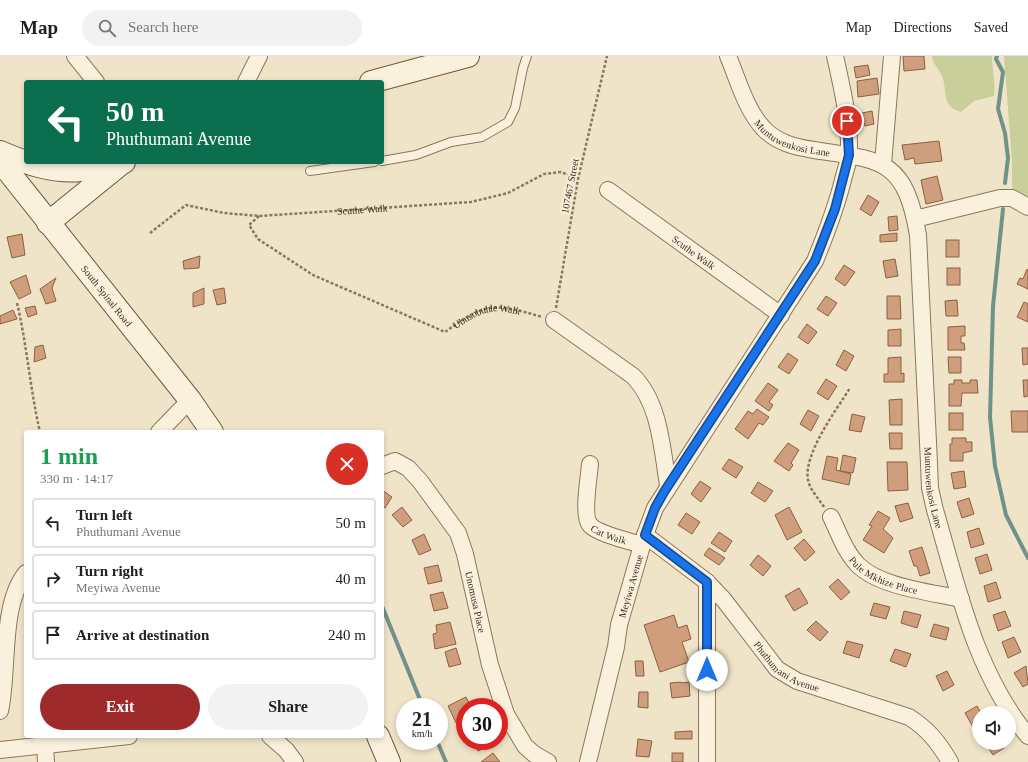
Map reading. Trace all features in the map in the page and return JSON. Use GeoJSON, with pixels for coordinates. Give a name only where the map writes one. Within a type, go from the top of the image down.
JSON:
{"type":"FeatureCollection","features":[{"type":"Feature","properties":{"kind":"street"},"geometry":{"type":"LineString","coordinates":[[75,56],[94,80]]}},
{"type":"Feature","properties":{"kind":"street"},"geometry":{"type":"LineString","coordinates":[[247,80],[259,56]]}},
{"type":"Feature","properties":{"kind":"street"},"geometry":{"type":"LineString","coordinates":[[378,80],[468,56]]}},
{"type":"Feature","properties":{"kind":"street","name":"Muntuwenkosi Lane"},"geometry":{"type":"LineString","coordinates":[[728,56],[746,101],[755,118],[765,130],[778,140],[795,148],[871,159],[883,164],[895,174],[903,185],[915,219],[921,282],[930,488],[961,599],[980,656],[1010,715],[1028,736]]}},
{"type":"Feature","properties":{"kind":"street","name":"Meyiwa Avenue"},"geometry":{"type":"LineString","coordinates":[[588,762],[616,647],[619,625],[643,540],[655,508],[815,261],[827,233],[849,155],[843,96],[835,56]]}},
{"type":"Feature","properties":{"kind":"street"},"geometry":{"type":"LineString","coordinates":[[883,164],[892,56]]}},
{"type":"Feature","properties":{"kind":"street"},"geometry":{"type":"LineString","coordinates":[[0,152],[24,162]]}},
{"type":"Feature","properties":{"kind":"street","name":"South Spinal Road"},"geometry":{"type":"LineString","coordinates":[[0,161],[190,400],[211,430]]}},
{"type":"Feature","properties":{"kind":"street"},"geometry":{"type":"LineString","coordinates":[[30,164],[37,167],[68,171],[114,164]]}},
{"type":"Feature","properties":{"kind":"street"},"geometry":{"type":"LineString","coordinates":[[48,223],[122,164]]}},
{"type":"Feature","properties":{"kind":"street","name":"Scuthe Walk"},"geometry":{"type":"LineString","coordinates":[[608,190],[781,315]]}},
{"type":"Feature","properties":{"kind":"street"},"geometry":{"type":"LineString","coordinates":[[915,219],[1000,198],[1012,198],[1028,207]]}},
{"type":"Feature","properties":{"kind":"street"},"geometry":{"type":"LineString","coordinates":[[554,320],[633,376],[642,385],[654,412],[668,486]]}},
{"type":"Feature","properties":{"kind":"street"},"geometry":{"type":"LineString","coordinates":[[161,430],[190,400]]}},
{"type":"Feature","properties":{"kind":"street","name":"Unomusa Place"},"geometry":{"type":"LineString","coordinates":[[384,465],[395,461],[408,468],[420,481],[458,533],[465,554],[490,665],[506,714],[525,746],[534,754],[548,762]]}},
{"type":"Feature","properties":{"kind":"street","name":"Cat Walk"},"geometry":{"type":"LineString","coordinates":[[590,464],[586,516],[590,525],[597,530],[643,540]]}},
{"type":"Feature","properties":{"kind":"street","name":"Pule Mkhize Place"},"geometry":{"type":"LineString","coordinates":[[831,517],[845,547],[858,565],[873,576],[891,583],[961,599]]}},
{"type":"Feature","properties":{"kind":"street","name":"Phuthumani Avenue"},"geometry":{"type":"LineString","coordinates":[[643,540],[707,582],[724,600],[777,669],[797,681],[909,717],[924,726],[935,738],[950,762]]}},
{"type":"Feature","properties":{"kind":"street"},"geometry":{"type":"LineString","coordinates":[[0,711],[13,600],[21,579],[24,575]]}},
{"type":"Feature","properties":{"kind":"street"},"geometry":{"type":"LineString","coordinates":[[707,582],[707,762]]}},
{"type":"Feature","properties":{"kind":"street"},"geometry":{"type":"LineString","coordinates":[[0,750],[110,738]]}},
{"type":"Feature","properties":{"kind":"street"},"geometry":{"type":"LineString","coordinates":[[272,738],[286,750],[295,762]]}},
{"type":"Feature","properties":{"kind":"street"},"geometry":{"type":"LineString","coordinates":[[379,738],[388,762]]}},
{"type":"Feature","properties":{"kind":"street"},"geometry":{"type":"LineString","coordinates":[[45,745],[46,762]]}},
{"type":"Feature","properties":{"kind":"lane"},"geometry":{"type":"LineString","coordinates":[[384,161],[416,155],[451,142],[482,137],[508,122],[515,108],[527,56]]}},
{"type":"Feature","properties":{"kind":"lane"},"geometry":{"type":"LineString","coordinates":[[310,171],[360,164]]}},
{"type":"Feature","properties":{"kind":"path","name":"107467 Street"},"geometry":{"type":"LineString","coordinates":[[554,320],[578,179],[608,56]]}},
{"type":"Feature","properties":{"kind":"path","name":"Scuthe Walk"},"geometry":{"type":"LineString","coordinates":[[150,233],[186,205],[224,213],[259,216],[471,202],[508,193],[544,174],[561,172],[578,179]]}},
{"type":"Feature","properties":{"kind":"path","name":"Ubusobuhle Walk"},"geometry":{"type":"LineString","coordinates":[[259,216],[249,225],[258,239],[313,275],[444,332],[472,314],[490,308],[501,308],[554,320]]}},
{"type":"Feature","properties":{"kind":"path"},"geometry":{"type":"LineString","coordinates":[[16,303],[25,338],[33,401],[40,430]]}},
{"type":"Feature","properties":{"kind":"path"},"geometry":{"type":"LineString","coordinates":[[831,517],[815,494],[808,480],[809,468],[814,449],[821,434],[850,388]]}},
{"type":"Feature","properties":{"kind":"green space"},"geometry":{"type":"Polygon","coordinates":[[[932,56],[992,56],[995,86],[994,96],[974,101],[961,112],[954,109],[947,102],[944,82],[932,56]]]}},
{"type":"Feature","properties":{"kind":"green space"},"geometry":{"type":"Polygon","coordinates":[[[1004,56],[1028,56],[1028,201],[1012,191],[1012,162],[1004,56]]]}},
{"type":"Feature","properties":{"kind":"building"},"geometry":{"type":"Polygon","coordinates":[[[903,56],[924,56],[925,69],[904,71],[903,56]]]}},
{"type":"Feature","properties":{"kind":"building"},"geometry":{"type":"Polygon","coordinates":[[[868,65],[870,75],[856,78],[854,67],[868,65]]]}},
{"type":"Feature","properties":{"kind":"building"},"geometry":{"type":"Polygon","coordinates":[[[877,78],[879,94],[858,97],[857,81],[877,78]]]}},
{"type":"Feature","properties":{"kind":"building"},"geometry":{"type":"Polygon","coordinates":[[[872,111],[874,124],[865,126],[864,123],[859,124],[857,114],[872,111]]]}},
{"type":"Feature","properties":{"kind":"building"},"geometry":{"type":"Polygon","coordinates":[[[939,141],[942,161],[915,164],[914,158],[905,160],[902,145],[939,141]]]}},
{"type":"Feature","properties":{"kind":"building"},"geometry":{"type":"Polygon","coordinates":[[[937,176],[943,200],[926,204],[921,180],[937,176]]]}},
{"type":"Feature","properties":{"kind":"building"},"geometry":{"type":"Polygon","coordinates":[[[868,195],[879,202],[871,216],[860,209],[868,195]]]}},
{"type":"Feature","properties":{"kind":"building"},"geometry":{"type":"Polygon","coordinates":[[[897,216],[898,230],[889,231],[888,217],[897,216]]]}},
{"type":"Feature","properties":{"kind":"building"},"geometry":{"type":"Polygon","coordinates":[[[897,233],[897,241],[880,242],[880,235],[897,233]]]}},
{"type":"Feature","properties":{"kind":"building"},"geometry":{"type":"Polygon","coordinates":[[[22,234],[25,255],[12,258],[7,237],[22,234]]]}},
{"type":"Feature","properties":{"kind":"building"},"geometry":{"type":"Polygon","coordinates":[[[946,240],[959,240],[959,257],[946,257],[946,240]]]}},
{"type":"Feature","properties":{"kind":"building"},"geometry":{"type":"Polygon","coordinates":[[[200,256],[199,268],[184,269],[183,261],[200,256]]]}},
{"type":"Feature","properties":{"kind":"building"},"geometry":{"type":"Polygon","coordinates":[[[895,259],[898,276],[886,278],[883,261],[895,259]]]}},
{"type":"Feature","properties":{"kind":"building"},"geometry":{"type":"Polygon","coordinates":[[[844,265],[855,272],[845,286],[835,279],[844,265]]]}},
{"type":"Feature","properties":{"kind":"building"},"geometry":{"type":"Polygon","coordinates":[[[947,268],[960,268],[960,285],[947,285],[947,268]]]}},
{"type":"Feature","properties":{"kind":"building"},"geometry":{"type":"Polygon","coordinates":[[[1027,269],[1028,289],[1017,284],[1020,278],[1023,279],[1027,269]]]}},
{"type":"Feature","properties":{"kind":"building"},"geometry":{"type":"Polygon","coordinates":[[[26,275],[31,293],[19,299],[10,282],[26,275]]]}},
{"type":"Feature","properties":{"kind":"building"},"geometry":{"type":"Polygon","coordinates":[[[56,278],[52,288],[56,301],[46,304],[40,289],[56,278]]]}},
{"type":"Feature","properties":{"kind":"building"},"geometry":{"type":"Polygon","coordinates":[[[204,288],[204,304],[193,307],[193,293],[204,288]]]}},
{"type":"Feature","properties":{"kind":"building"},"geometry":{"type":"Polygon","coordinates":[[[224,288],[226,303],[217,305],[213,290],[224,288]]]}},
{"type":"Feature","properties":{"kind":"building"},"geometry":{"type":"Polygon","coordinates":[[[826,296],[837,303],[828,316],[817,309],[826,296]]]}},
{"type":"Feature","properties":{"kind":"building"},"geometry":{"type":"Polygon","coordinates":[[[887,296],[900,296],[901,319],[887,319],[887,296]]]}},
{"type":"Feature","properties":{"kind":"building"},"geometry":{"type":"Polygon","coordinates":[[[957,300],[958,316],[946,316],[945,301],[957,300]]]}},
{"type":"Feature","properties":{"kind":"building"},"geometry":{"type":"Polygon","coordinates":[[[1024,302],[1028,304],[1028,322],[1017,317],[1024,302]]]}},
{"type":"Feature","properties":{"kind":"building"},"geometry":{"type":"Polygon","coordinates":[[[35,306],[37,314],[28,317],[25,308],[35,306]]]}},
{"type":"Feature","properties":{"kind":"building"},"geometry":{"type":"Polygon","coordinates":[[[13,310],[17,319],[0,324],[0,316],[13,310]]]}},
{"type":"Feature","properties":{"kind":"building"},"geometry":{"type":"Polygon","coordinates":[[[807,324],[817,332],[808,344],[798,337],[807,324]]]}},
{"type":"Feature","properties":{"kind":"building"},"geometry":{"type":"Polygon","coordinates":[[[965,326],[965,336],[961,336],[961,343],[964,343],[965,350],[948,350],[948,327],[965,326]]]}},
{"type":"Feature","properties":{"kind":"building"},"geometry":{"type":"Polygon","coordinates":[[[901,329],[901,346],[888,346],[888,330],[901,329]]]}},
{"type":"Feature","properties":{"kind":"building"},"geometry":{"type":"Polygon","coordinates":[[[43,345],[46,358],[34,362],[35,347],[43,345]]]}},
{"type":"Feature","properties":{"kind":"building"},"geometry":{"type":"Polygon","coordinates":[[[1022,348],[1028,348],[1028,364],[1023,365],[1022,348]]]}},
{"type":"Feature","properties":{"kind":"building"},"geometry":{"type":"Polygon","coordinates":[[[844,350],[854,356],[846,371],[836,365],[844,350]]]}},
{"type":"Feature","properties":{"kind":"building"},"geometry":{"type":"Polygon","coordinates":[[[788,353],[798,360],[789,374],[778,367],[788,353]]]}},
{"type":"Feature","properties":{"kind":"building"},"geometry":{"type":"Polygon","coordinates":[[[901,357],[901,374],[904,373],[904,382],[884,382],[884,374],[888,374],[888,358],[901,357]]]}},
{"type":"Feature","properties":{"kind":"building"},"geometry":{"type":"Polygon","coordinates":[[[948,357],[961,357],[961,373],[949,373],[948,357]]]}},
{"type":"Feature","properties":{"kind":"building"},"geometry":{"type":"Polygon","coordinates":[[[826,379],[837,386],[828,400],[817,393],[826,379]]]}},
{"type":"Feature","properties":{"kind":"building"},"geometry":{"type":"Polygon","coordinates":[[[954,380],[962,380],[962,383],[970,383],[970,380],[977,380],[978,393],[962,393],[961,406],[949,406],[949,384],[954,384],[954,380]]]}},
{"type":"Feature","properties":{"kind":"building"},"geometry":{"type":"Polygon","coordinates":[[[1023,380],[1028,380],[1028,396],[1024,397],[1023,380]]]}},
{"type":"Feature","properties":{"kind":"building"},"geometry":{"type":"Polygon","coordinates":[[[768,383],[778,390],[769,402],[773,405],[769,411],[755,401],[768,383]]]}},
{"type":"Feature","properties":{"kind":"building"},"geometry":{"type":"Polygon","coordinates":[[[902,399],[902,425],[890,425],[889,400],[902,399]]]}},
{"type":"Feature","properties":{"kind":"building"},"geometry":{"type":"Polygon","coordinates":[[[757,409],[769,417],[763,425],[759,423],[748,439],[735,429],[748,411],[753,414],[757,409]]]}},
{"type":"Feature","properties":{"kind":"building"},"geometry":{"type":"Polygon","coordinates":[[[808,410],[819,416],[811,431],[800,424],[808,410]]]}},
{"type":"Feature","properties":{"kind":"building"},"geometry":{"type":"Polygon","coordinates":[[[1011,411],[1028,411],[1028,432],[1012,432],[1011,411]]]}},
{"type":"Feature","properties":{"kind":"building"},"geometry":{"type":"Polygon","coordinates":[[[949,413],[963,413],[963,430],[949,430],[949,413]]]}},
{"type":"Feature","properties":{"kind":"building"},"geometry":{"type":"Polygon","coordinates":[[[852,414],[865,417],[861,432],[849,430],[852,414]]]}},
{"type":"Feature","properties":{"kind":"building"},"geometry":{"type":"Polygon","coordinates":[[[889,433],[902,433],[902,449],[890,449],[889,433]]]}},
{"type":"Feature","properties":{"kind":"building"},"geometry":{"type":"Polygon","coordinates":[[[952,438],[966,438],[966,442],[972,442],[972,451],[963,453],[963,461],[950,461],[950,444],[952,444],[952,438]]]}},
{"type":"Feature","properties":{"kind":"building"},"geometry":{"type":"Polygon","coordinates":[[[788,443],[799,450],[791,463],[793,465],[789,471],[774,461],[788,443]]]}},
{"type":"Feature","properties":{"kind":"building"},"geometry":{"type":"Polygon","coordinates":[[[843,455],[856,458],[853,473],[840,471],[843,455]]]}},
{"type":"Feature","properties":{"kind":"building"},"geometry":{"type":"Polygon","coordinates":[[[827,456],[838,458],[836,470],[851,474],[849,485],[822,479],[827,456]]]}},
{"type":"Feature","properties":{"kind":"building"},"geometry":{"type":"Polygon","coordinates":[[[729,459],[743,467],[736,478],[722,469],[729,459]]]}},
{"type":"Feature","properties":{"kind":"building"},"geometry":{"type":"Polygon","coordinates":[[[887,462],[907,462],[908,490],[888,491],[887,462]]]}},
{"type":"Feature","properties":{"kind":"building"},"geometry":{"type":"Polygon","coordinates":[[[964,471],[966,487],[954,489],[951,473],[964,471]]]}},
{"type":"Feature","properties":{"kind":"building"},"geometry":{"type":"Polygon","coordinates":[[[700,481],[711,488],[701,502],[691,494],[700,481]]]}},
{"type":"Feature","properties":{"kind":"building"},"geometry":{"type":"Polygon","coordinates":[[[758,482],[773,491],[765,502],[751,493],[758,482]]]}},
{"type":"Feature","properties":{"kind":"building"},"geometry":{"type":"Polygon","coordinates":[[[384,491],[392,497],[384,507],[384,491]]]}},
{"type":"Feature","properties":{"kind":"building"},"geometry":{"type":"Polygon","coordinates":[[[969,498],[974,514],[962,518],[957,502],[969,498]]]}},
{"type":"Feature","properties":{"kind":"building"},"geometry":{"type":"Polygon","coordinates":[[[908,503],[913,518],[900,522],[895,506],[908,503]]]}},
{"type":"Feature","properties":{"kind":"building"},"geometry":{"type":"Polygon","coordinates":[[[402,507],[412,520],[403,527],[392,515],[402,507]]]}},
{"type":"Feature","properties":{"kind":"building"},"geometry":{"type":"Polygon","coordinates":[[[789,507],[802,532],[787,540],[775,515],[789,507]]]}},
{"type":"Feature","properties":{"kind":"building"},"geometry":{"type":"Polygon","coordinates":[[[878,511],[890,518],[883,529],[893,538],[884,553],[863,540],[872,526],[869,525],[878,511]]]}},
{"type":"Feature","properties":{"kind":"building"},"geometry":{"type":"Polygon","coordinates":[[[686,513],[700,522],[692,534],[678,525],[686,513]]]}},
{"type":"Feature","properties":{"kind":"building"},"geometry":{"type":"Polygon","coordinates":[[[979,528],[984,544],[971,548],[967,532],[979,528]]]}},
{"type":"Feature","properties":{"kind":"building"},"geometry":{"type":"Polygon","coordinates":[[[719,532],[732,541],[725,552],[711,543],[719,532]]]}},
{"type":"Feature","properties":{"kind":"building"},"geometry":{"type":"Polygon","coordinates":[[[424,534],[431,550],[419,555],[412,540],[424,534]]]}},
{"type":"Feature","properties":{"kind":"building"},"geometry":{"type":"Polygon","coordinates":[[[804,539],[815,552],[805,561],[794,548],[804,539]]]}},
{"type":"Feature","properties":{"kind":"building"},"geometry":{"type":"Polygon","coordinates":[[[922,547],[930,573],[920,576],[917,566],[914,566],[909,551],[922,547]]]}},
{"type":"Feature","properties":{"kind":"building"},"geometry":{"type":"Polygon","coordinates":[[[709,548],[725,558],[719,565],[704,555],[709,548]]]}},
{"type":"Feature","properties":{"kind":"building"},"geometry":{"type":"Polygon","coordinates":[[[987,554],[992,570],[980,574],[975,558],[987,554]]]}},
{"type":"Feature","properties":{"kind":"building"},"geometry":{"type":"Polygon","coordinates":[[[758,555],[771,566],[763,576],[750,565],[758,555]]]}},
{"type":"Feature","properties":{"kind":"building"},"geometry":{"type":"Polygon","coordinates":[[[438,565],[442,581],[428,584],[424,568],[438,565]]]}},
{"type":"Feature","properties":{"kind":"building"},"geometry":{"type":"Polygon","coordinates":[[[838,579],[850,592],[841,600],[829,587],[838,579]]]}},
{"type":"Feature","properties":{"kind":"building"},"geometry":{"type":"Polygon","coordinates":[[[996,582],[1001,598],[988,602],[984,586],[996,582]]]}},
{"type":"Feature","properties":{"kind":"building"},"geometry":{"type":"Polygon","coordinates":[[[799,588],[808,603],[794,611],[785,596],[799,588]]]}},
{"type":"Feature","properties":{"kind":"building"},"geometry":{"type":"Polygon","coordinates":[[[443,592],[448,608],[434,611],[430,595],[443,592]]]}},
{"type":"Feature","properties":{"kind":"building"},"geometry":{"type":"Polygon","coordinates":[[[874,603],[890,607],[886,619],[870,615],[874,603]]]}},
{"type":"Feature","properties":{"kind":"building"},"geometry":{"type":"Polygon","coordinates":[[[904,611],[921,615],[917,628],[901,623],[904,611]]]}},
{"type":"Feature","properties":{"kind":"building"},"geometry":{"type":"Polygon","coordinates":[[[1005,611],[1011,626],[998,631],[993,615],[1005,611]]]}},
{"type":"Feature","properties":{"kind":"building"},"geometry":{"type":"Polygon","coordinates":[[[674,615],[678,628],[687,625],[691,639],[682,642],[689,662],[660,672],[644,625],[674,615]]]}},
{"type":"Feature","properties":{"kind":"building"},"geometry":{"type":"Polygon","coordinates":[[[816,621],[828,632],[820,641],[807,630],[816,621]]]}},
{"type":"Feature","properties":{"kind":"building"},"geometry":{"type":"Polygon","coordinates":[[[450,622],[456,644],[435,649],[433,634],[437,633],[436,625],[450,622]]]}},
{"type":"Feature","properties":{"kind":"building"},"geometry":{"type":"Polygon","coordinates":[[[934,624],[949,628],[946,640],[930,636],[934,624]]]}},
{"type":"Feature","properties":{"kind":"building"},"geometry":{"type":"Polygon","coordinates":[[[1014,637],[1021,652],[1008,658],[1002,642],[1014,637]]]}},
{"type":"Feature","properties":{"kind":"building"},"geometry":{"type":"Polygon","coordinates":[[[847,641],[863,645],[859,658],[843,653],[847,641]]]}},
{"type":"Feature","properties":{"kind":"building"},"geometry":{"type":"Polygon","coordinates":[[[456,648],[461,664],[449,667],[445,652],[456,648]]]}},
{"type":"Feature","properties":{"kind":"building"},"geometry":{"type":"Polygon","coordinates":[[[895,649],[911,654],[906,667],[890,661],[895,649]]]}},
{"type":"Feature","properties":{"kind":"building"},"geometry":{"type":"Polygon","coordinates":[[[635,661],[643,661],[644,676],[636,676],[635,661]]]}},
{"type":"Feature","properties":{"kind":"building"},"geometry":{"type":"Polygon","coordinates":[[[1026,666],[1028,684],[1023,687],[1014,673],[1026,666]]]}},
{"type":"Feature","properties":{"kind":"building"},"geometry":{"type":"Polygon","coordinates":[[[947,671],[954,685],[943,691],[936,676],[947,671]]]}},
{"type":"Feature","properties":{"kind":"building"},"geometry":{"type":"Polygon","coordinates":[[[689,682],[690,696],[672,698],[670,683],[689,682]]]}},
{"type":"Feature","properties":{"kind":"building"},"geometry":{"type":"Polygon","coordinates":[[[639,692],[648,692],[648,708],[638,707],[639,692]]]}},
{"type":"Feature","properties":{"kind":"building"},"geometry":{"type":"Polygon","coordinates":[[[456,702],[456,723],[448,706],[456,702]]]}},
{"type":"Feature","properties":{"kind":"building"},"geometry":{"type":"Polygon","coordinates":[[[972,709],[972,725],[965,713],[972,709]]]}},
{"type":"Feature","properties":{"kind":"building"},"geometry":{"type":"Polygon","coordinates":[[[692,731],[692,739],[675,739],[675,732],[692,731]]]}},
{"type":"Feature","properties":{"kind":"building"},"geometry":{"type":"Polygon","coordinates":[[[638,739],[652,741],[649,757],[636,756],[638,739]]]}},
{"type":"Feature","properties":{"kind":"building"},"geometry":{"type":"Polygon","coordinates":[[[990,750],[1001,750],[993,755],[990,750]]]}},
{"type":"Feature","properties":{"kind":"building"},"geometry":{"type":"Polygon","coordinates":[[[493,753],[500,762],[481,762],[493,753]]]}},
{"type":"Feature","properties":{"kind":"building"},"geometry":{"type":"Polygon","coordinates":[[[672,753],[683,753],[683,762],[672,762],[672,753]]]}},
{"type":"Feature","properties":{"kind":"waterway"},"geometry":{"type":"LineString","coordinates":[[997,56],[996,59],[1003,72],[998,109],[1005,133],[1008,158],[1005,183]]}},
{"type":"Feature","properties":{"kind":"waterway"},"geometry":{"type":"LineString","coordinates":[[1003,209],[993,306],[990,417],[995,466],[1006,515],[1028,558]]}},
{"type":"Feature","properties":{"kind":"waterway"},"geometry":{"type":"LineString","coordinates":[[384,611],[419,698]]}},
{"type":"Feature","properties":{"kind":"waterway"},"geometry":{"type":"LineString","coordinates":[[441,750],[446,762]]}},
{"type":"Feature","properties":{"kind":"route"},"geometry":{"type":"LineString","coordinates":[[707,670],[707,582],[645,535],[655,508],[664,492],[815,261],[835,209],[849,155],[847,121]]}}]}
